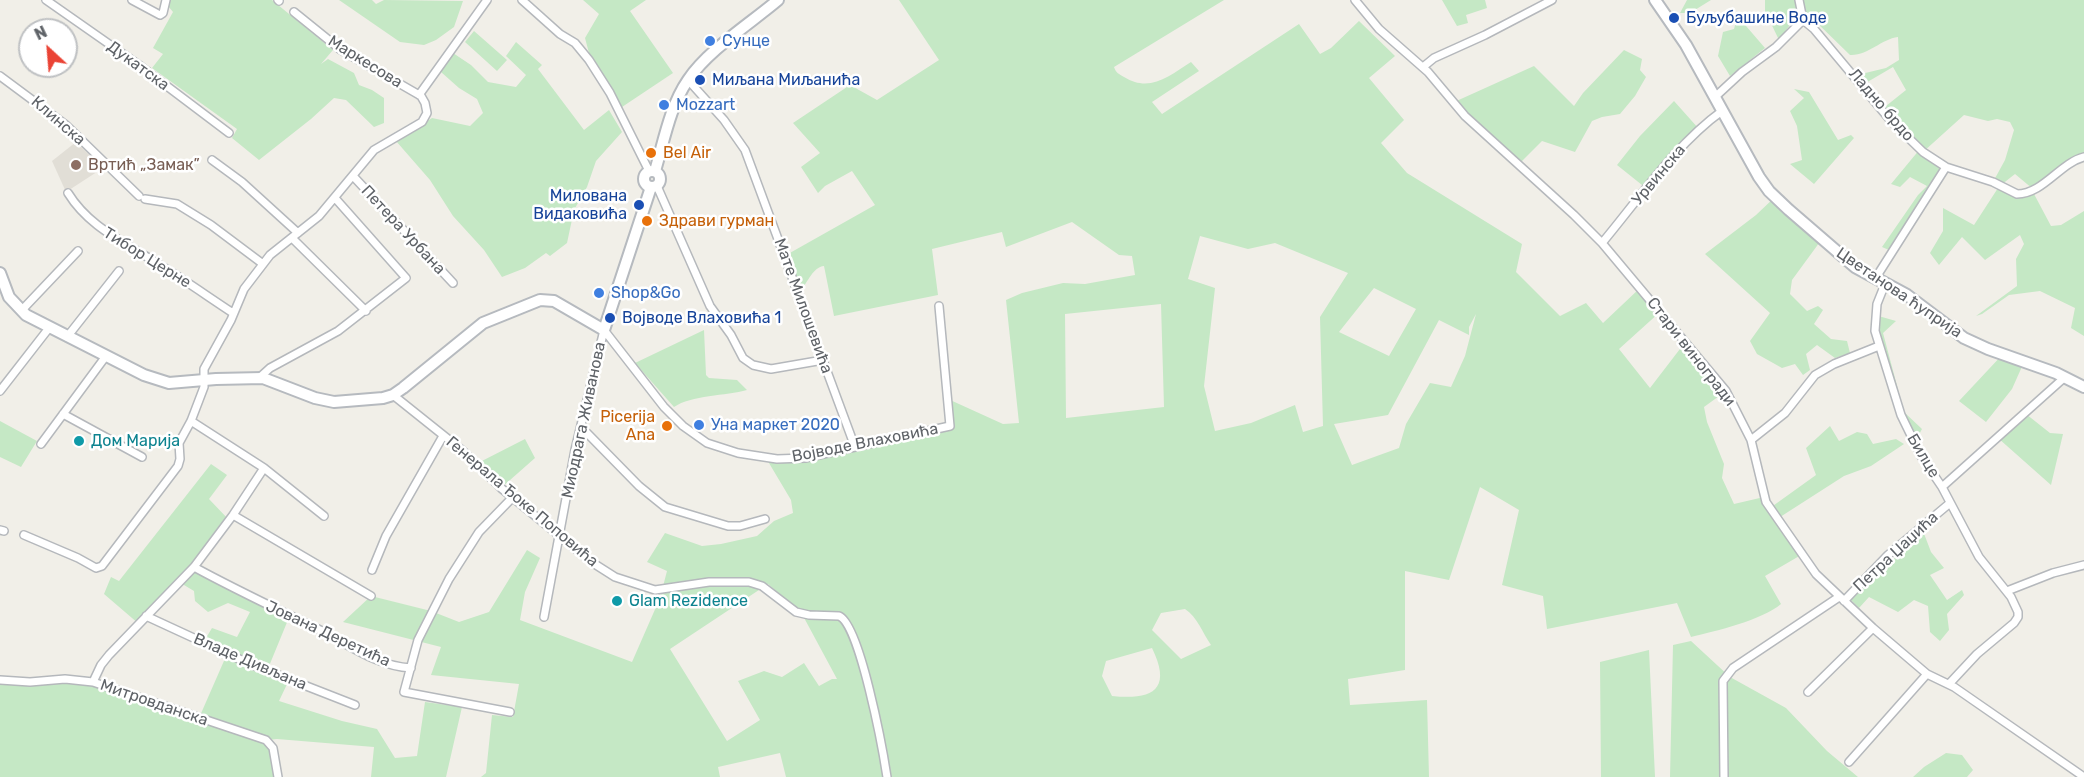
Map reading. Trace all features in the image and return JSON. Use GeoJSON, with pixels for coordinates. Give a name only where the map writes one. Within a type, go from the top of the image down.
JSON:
{"type":"FeatureCollection","features":[{"type":"Feature","properties":{"kind":"street","name":"Дукатска"},"geometry":{"type":"LineString","coordinates":[[46,0],[139,65],[229,133]]}},
{"type":"Feature","properties":{"kind":"street"},"geometry":{"type":"LineString","coordinates":[[132,0],[160,15],[166,0]]}},
{"type":"Feature","properties":{"kind":"street"},"geometry":{"type":"LineString","coordinates":[[419,95],[487,0]]}},
{"type":"Feature","properties":{"kind":"street"},"geometry":{"type":"LineString","coordinates":[[522,0],[560,34],[575,43],[589,60],[610,93],[652,171]]}},
{"type":"Feature","properties":{"kind":"street"},"geometry":{"type":"LineString","coordinates":[[654,186],[647,185],[644,179],[652,171],[673,113],[688,80],[712,54],[778,0]]}},
{"type":"Feature","properties":{"kind":"street","name":"Стари виногради"},"geometry":{"type":"LineString","coordinates":[[1355,0],[1379,29],[1423,68],[1464,116],[1602,243],[1726,391],[1751,440],[1766,502],[1810,568],[1873,628],[1927,674],[1949,684],[2084,777]]}},
{"type":"Feature","properties":{"kind":"street"},"geometry":{"type":"LineString","coordinates":[[1423,68],[1434,58],[1485,35],[1552,0]]}},
{"type":"Feature","properties":{"kind":"street","name":"Цветанова ћуприја"},"geometry":{"type":"LineString","coordinates":[[1655,0],[1686,45],[1751,165],[1769,191],[1842,256],[1875,279],[1907,295],[1964,338],[2065,377],[2084,387]]}},
{"type":"Feature","properties":{"kind":"street"},"geometry":{"type":"LineString","coordinates":[[1715,97],[1742,72],[1776,47],[1803,20],[1798,0]]}},
{"type":"Feature","properties":{"kind":"street","name":"Маркесова"},"geometry":{"type":"LineString","coordinates":[[294,12],[341,50],[419,95],[425,103],[426,117],[416,128],[378,147],[353,176]]}},
{"type":"Feature","properties":{"kind":"street","name":"Ладно брдо"},"geometry":{"type":"LineString","coordinates":[[1803,20],[1814,29],[1891,121],[1923,152],[1946,167],[1993,182],[2021,194],[2084,157]]}},
{"type":"Feature","properties":{"kind":"street","name":"Клинска"},"geometry":{"type":"LineString","coordinates":[[0,76],[66,125],[142,197],[177,204],[211,225],[263,264]]}},
{"type":"Feature","properties":{"kind":"street","name":"Мате Милошевића"},"geometry":{"type":"LineString","coordinates":[[688,80],[724,120],[745,150],[855,447]]}},
{"type":"Feature","properties":{"kind":"street","name":"Урвинска"},"geometry":{"type":"LineString","coordinates":[[1602,243],[1680,149],[1722,111]]}},
{"type":"Feature","properties":{"kind":"street"},"geometry":{"type":"LineString","coordinates":[[213,160],[242,182],[366,311]]}},
{"type":"Feature","properties":{"kind":"street"},"geometry":{"type":"LineString","coordinates":[[1875,279],[1946,167]]}},
{"type":"Feature","properties":{"kind":"street"},"geometry":{"type":"LineString","coordinates":[[24,535],[100,568],[178,466],[179,443],[191,421],[204,387],[204,369],[244,289],[263,264],[316,219],[353,176]]}},
{"type":"Feature","properties":{"kind":"street","name":"Петера Урбана"},"geometry":{"type":"LineString","coordinates":[[353,176],[453,283]]}},
{"type":"Feature","properties":{"kind":"street"},"geometry":{"type":"LineString","coordinates":[[654,186],[710,306],[731,335],[743,358],[751,365],[771,369],[823,360]]}},
{"type":"Feature","properties":{"kind":"street"},"geometry":{"type":"LineString","coordinates":[[604,330],[654,186]]}},
{"type":"Feature","properties":{"kind":"street","name":"Тибор Церне"},"geometry":{"type":"LineString","coordinates":[[68,193],[83,214],[102,231],[153,260],[233,313]]}},
{"type":"Feature","properties":{"kind":"street"},"geometry":{"type":"LineString","coordinates":[[259,378],[264,372],[338,331],[403,283],[406,278],[335,198]]}},
{"type":"Feature","properties":{"kind":"street"},"geometry":{"type":"LineString","coordinates":[[21,311],[78,251]]}},
{"type":"Feature","properties":{"kind":"street"},"geometry":{"type":"LineString","coordinates":[[67,337],[119,271]]}},
{"type":"Feature","properties":{"kind":"street","name":"Војводе Влаховића"},"geometry":{"type":"LineString","coordinates":[[0,273],[9,297],[21,311],[49,328],[144,375],[165,383],[259,378],[328,401],[369,400],[393,395],[488,320],[540,300],[554,301],[604,330],[670,413],[690,433],[707,443],[738,453],[777,459],[806,458],[950,426],[939,306]]}},
{"type":"Feature","properties":{"kind":"street","name":"Билце"},"geometry":{"type":"LineString","coordinates":[[1885,284],[1875,315],[1875,331],[1906,428],[1920,456],[1942,487],[1979,557],[2007,591],[2018,612],[2014,623],[1977,654],[1949,684]]}},
{"type":"Feature","properties":{"kind":"street"},"geometry":{"type":"LineString","coordinates":[[1,387],[49,328]]}},
{"type":"Feature","properties":{"kind":"street","name":"Миодрага Живанова"},"geometry":{"type":"LineString","coordinates":[[544,617],[580,431],[604,330]]}},
{"type":"Feature","properties":{"kind":"street"},"geometry":{"type":"LineString","coordinates":[[1751,440],[1785,413],[1815,375],[1834,364],[1879,346]]}},
{"type":"Feature","properties":{"kind":"street"},"geometry":{"type":"LineString","coordinates":[[42,444],[106,356]]}},
{"type":"Feature","properties":{"kind":"street"},"geometry":{"type":"LineString","coordinates":[[1942,487],[2065,377]]}},
{"type":"Feature","properties":{"kind":"street","name":"Генерала Ђоке Поповића"},"geometry":{"type":"LineString","coordinates":[[393,395],[606,572],[646,588],[664,590],[709,582],[749,582],[762,586],[796,612],[843,617],[853,637],[865,675],[887,777]]}},
{"type":"Feature","properties":{"kind":"street"},"geometry":{"type":"LineString","coordinates":[[63,414],[142,457]]}},
{"type":"Feature","properties":{"kind":"street"},"geometry":{"type":"LineString","coordinates":[[191,421],[264,468],[324,516]]}},
{"type":"Feature","properties":{"kind":"street"},"geometry":{"type":"LineString","coordinates":[[580,431],[587,433],[639,486],[665,507],[728,526],[740,526],[765,519]]}},
{"type":"Feature","properties":{"kind":"street"},"geometry":{"type":"LineString","coordinates":[[372,570],[386,536],[443,436]]}},
{"type":"Feature","properties":{"kind":"street"},"geometry":{"type":"LineString","coordinates":[[93,682],[109,655],[194,567],[233,515],[264,468]]}},
{"type":"Feature","properties":{"kind":"street"},"geometry":{"type":"LineString","coordinates":[[411,668],[418,640],[449,579],[479,532],[513,497]]}},
{"type":"Feature","properties":{"kind":"street","name":"Петра Џаџића"},"geometry":{"type":"LineString","coordinates":[[1724,777],[1724,681],[1726,675],[1732,668],[1841,599],[1888,555],[1950,503]]}},
{"type":"Feature","properties":{"kind":"street"},"geometry":{"type":"LineString","coordinates":[[233,515],[371,596]]}},
{"type":"Feature","properties":{"kind":"street"},"geometry":{"type":"LineString","coordinates":[[2007,591],[2053,573],[2084,565]]}},
{"type":"Feature","properties":{"kind":"street","name":"Јована Деретића"},"geometry":{"type":"LineString","coordinates":[[194,567],[381,662],[411,668],[404,692],[510,712]]}},
{"type":"Feature","properties":{"kind":"street","name":"Владе Дивљана"},"geometry":{"type":"LineString","coordinates":[[146,616],[250,664],[355,705]]}},
{"type":"Feature","properties":{"kind":"street"},"geometry":{"type":"LineString","coordinates":[[1808,692],[1873,628]]}},
{"type":"Feature","properties":{"kind":"street"},"geometry":{"type":"LineString","coordinates":[[1848,762],[1927,674]]}},
{"type":"Feature","properties":{"kind":"street","name":"Митровданска"},"geometry":{"type":"LineString","coordinates":[[0,680],[30,682],[65,679],[93,682],[266,740],[273,748],[278,777]]}},
{"type":"Feature","properties":{"kind":"shaded area","name":"Вртић „Замак”"},"geometry":{"type":"Polygon","coordinates":[[[76,142],[103,168],[66,192],[52,161],[76,142]]]}},
{"type":"Feature","properties":{"kind":"green space"},"geometry":{"type":"Polygon","coordinates":[[[168,0],[272,0],[333,50],[321,64],[328,59],[354,73],[359,85],[384,98],[384,123],[374,127],[346,100],[334,98],[259,160],[232,138],[237,129],[152,68],[163,54],[153,48],[173,12],[168,6],[168,0]]]}},
{"type":"Feature","properties":{"kind":"green space"},"geometry":{"type":"Polygon","coordinates":[[[339,0],[372,0],[376,4],[384,0],[463,1],[454,27],[436,40],[424,45],[400,42],[339,0]]]}},
{"type":"Feature","properties":{"kind":"green space"},"geometry":{"type":"Polygon","coordinates":[[[583,0],[646,0],[630,11],[673,73],[622,107],[589,53],[585,38],[599,14],[583,0]]]}},
{"type":"Feature","properties":{"kind":"green space"},"geometry":{"type":"Polygon","coordinates":[[[899,0],[1224,0],[1114,67],[1119,74],[1133,82],[1151,83],[1167,77],[1191,62],[1199,71],[1152,102],[1162,114],[1299,24],[1320,54],[1331,48],[1359,21],[1395,56],[1369,78],[1404,120],[1381,143],[1407,173],[1522,244],[1516,272],[1560,316],[1586,303],[1603,323],[1640,288],[1660,312],[1619,349],[1650,388],[1683,345],[1726,391],[1704,407],[1707,422],[1724,464],[1722,478],[1734,504],[1764,497],[1770,508],[1816,475],[1806,448],[1830,426],[1839,441],[1857,432],[1867,434],[1873,444],[1896,439],[1904,444],[1871,466],[1844,476],[1777,519],[1801,555],[1765,576],[1781,604],[1751,620],[1691,637],[1677,603],[1547,629],[1543,596],[1502,585],[1519,510],[1480,487],[1449,580],[1405,571],[1405,670],[1348,679],[1350,705],[1427,700],[1429,777],[786,777],[780,753],[718,767],[720,777],[481,777],[486,773],[492,715],[513,717],[519,684],[431,675],[441,647],[343,622],[371,596],[431,611],[459,622],[489,612],[527,550],[540,558],[525,592],[520,620],[632,662],[660,598],[667,571],[647,562],[665,533],[702,546],[757,536],[774,521],[793,513],[791,500],[766,458],[789,459],[950,426],[948,399],[1003,424],[1019,423],[1006,300],[1022,293],[1063,283],[1085,284],[1135,275],[1132,256],[1119,255],[1072,222],[1006,247],[1002,232],[932,249],[938,295],[834,316],[824,266],[814,272],[801,290],[788,254],[875,205],[852,171],[825,186],[818,193],[801,167],[820,153],[793,123],[850,85],[877,100],[939,60],[899,0]],[[1200,236],[1188,279],[1215,288],[1204,386],[1215,431],[1251,423],[1295,405],[1303,432],[1323,426],[1320,317],[1348,273],[1275,243],[1248,249],[1200,236]],[[1374,288],[1339,332],[1389,356],[1416,309],[1374,288]],[[1161,304],[1065,314],[1066,418],[1164,407],[1161,304]],[[1476,314],[1469,327],[1469,335],[1439,320],[1388,415],[1334,424],[1352,465],[1399,448],[1406,424],[1430,383],[1451,387],[1465,356],[1476,314]],[[768,584],[670,649],[727,741],[760,720],[738,681],[764,671],[782,677],[804,663],[819,686],[832,679],[837,679],[802,614],[768,584]],[[1185,609],[1161,613],[1152,630],[1181,659],[1211,645],[1197,621],[1185,609]],[[1152,648],[1106,661],[1102,676],[1112,696],[1126,697],[1147,694],[1154,690],[1159,683],[1160,674],[1152,648]]]}},
{"type":"Feature","properties":{"kind":"green space"},"geometry":{"type":"Polygon","coordinates":[[[1442,0],[1485,0],[1487,8],[1466,15],[1468,23],[1457,26],[1442,0]]]}},
{"type":"Feature","properties":{"kind":"green space"},"geometry":{"type":"Polygon","coordinates":[[[1687,0],[1711,0],[1690,13],[1680,13],[1687,0]]]}},
{"type":"Feature","properties":{"kind":"green space"},"geometry":{"type":"Polygon","coordinates":[[[1765,0],[2084,0],[2084,157],[2033,189],[2015,174],[2001,185],[1993,182],[2005,160],[2014,130],[2010,122],[1997,119],[1988,121],[1964,115],[1923,152],[1946,167],[1889,250],[1882,247],[1918,195],[1927,186],[1910,177],[1900,187],[1891,184],[1920,149],[1881,110],[1906,90],[1893,67],[1864,84],[1857,75],[1886,68],[1899,60],[1898,37],[1863,53],[1850,55],[1812,18],[1797,15],[1779,40],[1765,11],[1765,0]]]}},
{"type":"Feature","properties":{"kind":"green space"},"geometry":{"type":"Polygon","coordinates":[[[1740,19],[1765,48],[1730,76],[1718,56],[1723,32],[1734,29],[1736,22],[1740,19]]]}},
{"type":"Feature","properties":{"kind":"green space"},"geometry":{"type":"Polygon","coordinates":[[[474,31],[507,60],[497,71],[465,42],[474,31]]]}},
{"type":"Feature","properties":{"kind":"green space"},"geometry":{"type":"Polygon","coordinates":[[[516,42],[542,65],[538,69],[584,130],[609,110],[622,132],[596,161],[587,187],[574,210],[567,243],[550,256],[546,253],[525,268],[502,277],[484,250],[453,216],[430,180],[396,141],[432,118],[470,126],[483,113],[477,99],[459,88],[441,72],[441,68],[453,53],[471,65],[488,82],[516,87],[526,75],[506,56],[516,42]]]}},
{"type":"Feature","properties":{"kind":"green space"},"geometry":{"type":"Polygon","coordinates":[[[1624,50],[1642,59],[1640,70],[1646,77],[1635,96],[1620,114],[1592,121],[1575,152],[1542,141],[1518,165],[1452,103],[1534,66],[1574,106],[1583,93],[1624,50]]]}},
{"type":"Feature","properties":{"kind":"green space"},"geometry":{"type":"Polygon","coordinates":[[[1794,89],[1809,92],[1838,140],[1851,135],[1854,138],[1814,184],[1790,164],[1802,160],[1797,126],[1790,111],[1804,98],[1794,89]]]}},
{"type":"Feature","properties":{"kind":"green space"},"geometry":{"type":"Polygon","coordinates":[[[1674,101],[1699,129],[1647,189],[1617,165],[1640,136],[1674,101]]]}},
{"type":"Feature","properties":{"kind":"green space"},"geometry":{"type":"Polygon","coordinates":[[[1998,188],[2017,198],[2034,194],[2051,226],[2061,225],[2084,211],[2084,336],[2071,328],[2075,308],[2040,291],[2009,295],[1976,316],[2017,286],[2016,259],[2024,244],[2020,235],[1985,260],[1962,237],[1939,265],[1930,253],[1943,231],[1943,208],[1974,225],[1998,188]]]}},
{"type":"Feature","properties":{"kind":"green space"},"geometry":{"type":"Polygon","coordinates":[[[1775,197],[1822,239],[1792,280],[1790,294],[1807,311],[1818,306],[1823,310],[1814,324],[1831,339],[1847,341],[1850,353],[1835,358],[1817,345],[1806,354],[1810,370],[1803,375],[1795,364],[1782,368],[1757,354],[1750,341],[1770,313],[1705,254],[1756,215],[1775,197]]]}},
{"type":"Feature","properties":{"kind":"green space"},"geometry":{"type":"Polygon","coordinates":[[[1875,315],[1896,321],[1883,333],[1904,412],[1922,429],[1914,444],[1879,346],[1875,315]]]}},
{"type":"Feature","properties":{"kind":"green space"},"geometry":{"type":"Polygon","coordinates":[[[704,330],[706,375],[709,378],[737,380],[747,390],[690,400],[674,407],[635,363],[704,330]]]}},
{"type":"Feature","properties":{"kind":"green space"},"geometry":{"type":"Polygon","coordinates":[[[2003,354],[2024,362],[2012,389],[1986,422],[1959,401],[2003,354]]]}},
{"type":"Feature","properties":{"kind":"green space"},"geometry":{"type":"Polygon","coordinates":[[[2026,414],[2050,433],[2063,434],[2051,485],[1998,438],[2026,414]]]}},
{"type":"Feature","properties":{"kind":"green space"},"geometry":{"type":"Polygon","coordinates":[[[0,421],[37,441],[21,467],[0,457],[0,421]]]}},
{"type":"Feature","properties":{"kind":"green space"},"geometry":{"type":"Polygon","coordinates":[[[525,439],[535,458],[501,488],[476,464],[525,439]]]}},
{"type":"Feature","properties":{"kind":"green space"},"geometry":{"type":"Polygon","coordinates":[[[211,464],[227,475],[209,499],[229,520],[194,567],[290,615],[267,671],[289,680],[279,701],[342,721],[377,729],[395,758],[417,756],[425,702],[462,707],[446,777],[371,777],[374,747],[277,739],[267,740],[278,777],[0,777],[0,680],[75,680],[199,718],[227,654],[203,643],[212,628],[237,637],[250,612],[228,603],[208,612],[195,601],[194,591],[179,582],[139,624],[104,594],[111,577],[119,581],[211,464]]]}},
{"type":"Feature","properties":{"kind":"green space"},"geometry":{"type":"Polygon","coordinates":[[[1923,531],[1931,552],[1944,568],[1930,575],[1947,600],[1962,590],[1964,595],[1947,614],[1949,630],[1940,641],[1930,632],[1928,606],[1914,600],[1898,612],[1869,597],[1859,608],[1851,600],[1923,531]]]}},
{"type":"Feature","properties":{"kind":"green space"},"geometry":{"type":"Polygon","coordinates":[[[1691,641],[1730,677],[1786,708],[1827,751],[1858,777],[1670,777],[1673,645],[1691,641]]]}},
{"type":"Feature","properties":{"kind":"green space"},"geometry":{"type":"Polygon","coordinates":[[[1649,650],[1655,777],[1601,777],[1600,662],[1649,650]]]}},
{"type":"Feature","properties":{"kind":"green space"},"geometry":{"type":"Polygon","coordinates":[[[1946,753],[1962,755],[1973,770],[1967,777],[1913,777],[1924,767],[1946,753]]]}},
{"type":"Feature","properties":{"kind":"place","name":"Буљубашине Воде"},"geometry":{"type":"Point","coordinates":[1674,18]}},
{"type":"Feature","properties":{"kind":"place","name":"Сунце"},"geometry":{"type":"Point","coordinates":[710,41]}},
{"type":"Feature","properties":{"kind":"place","name":"Миљана Миљанића"},"geometry":{"type":"Point","coordinates":[700,80]}},
{"type":"Feature","properties":{"kind":"place","name":"Mozzart"},"geometry":{"type":"Point","coordinates":[664,105]}},
{"type":"Feature","properties":{"kind":"place","name":"Bel Air"},"geometry":{"type":"Point","coordinates":[651,153]}},
{"type":"Feature","properties":{"kind":"place","name":"Вртић „Замак”"},"geometry":{"type":"Point","coordinates":[76,165]}},
{"type":"Feature","properties":{"kind":"place","name":"Милована Видаковића"},"geometry":{"type":"Point","coordinates":[639,205]}},
{"type":"Feature","properties":{"kind":"place","name":"Здрави гурман"},"geometry":{"type":"Point","coordinates":[647,221]}},
{"type":"Feature","properties":{"kind":"place","name":"Shop&Go"},"geometry":{"type":"Point","coordinates":[599,293]}},
{"type":"Feature","properties":{"kind":"place","name":"Војводе Влаховића 1"},"geometry":{"type":"Point","coordinates":[610,318]}},
{"type":"Feature","properties":{"kind":"place","name":"Уна маркет 2020"},"geometry":{"type":"Point","coordinates":[699,425]}},
{"type":"Feature","properties":{"kind":"place","name":"Picerija Ana"},"geometry":{"type":"Point","coordinates":[667,426]}},
{"type":"Feature","properties":{"kind":"place","name":"Дом Марија"},"geometry":{"type":"Point","coordinates":[79,441]}},
{"type":"Feature","properties":{"kind":"place","name":"Glam Rezidence"},"geometry":{"type":"Point","coordinates":[617,601]}}]}
